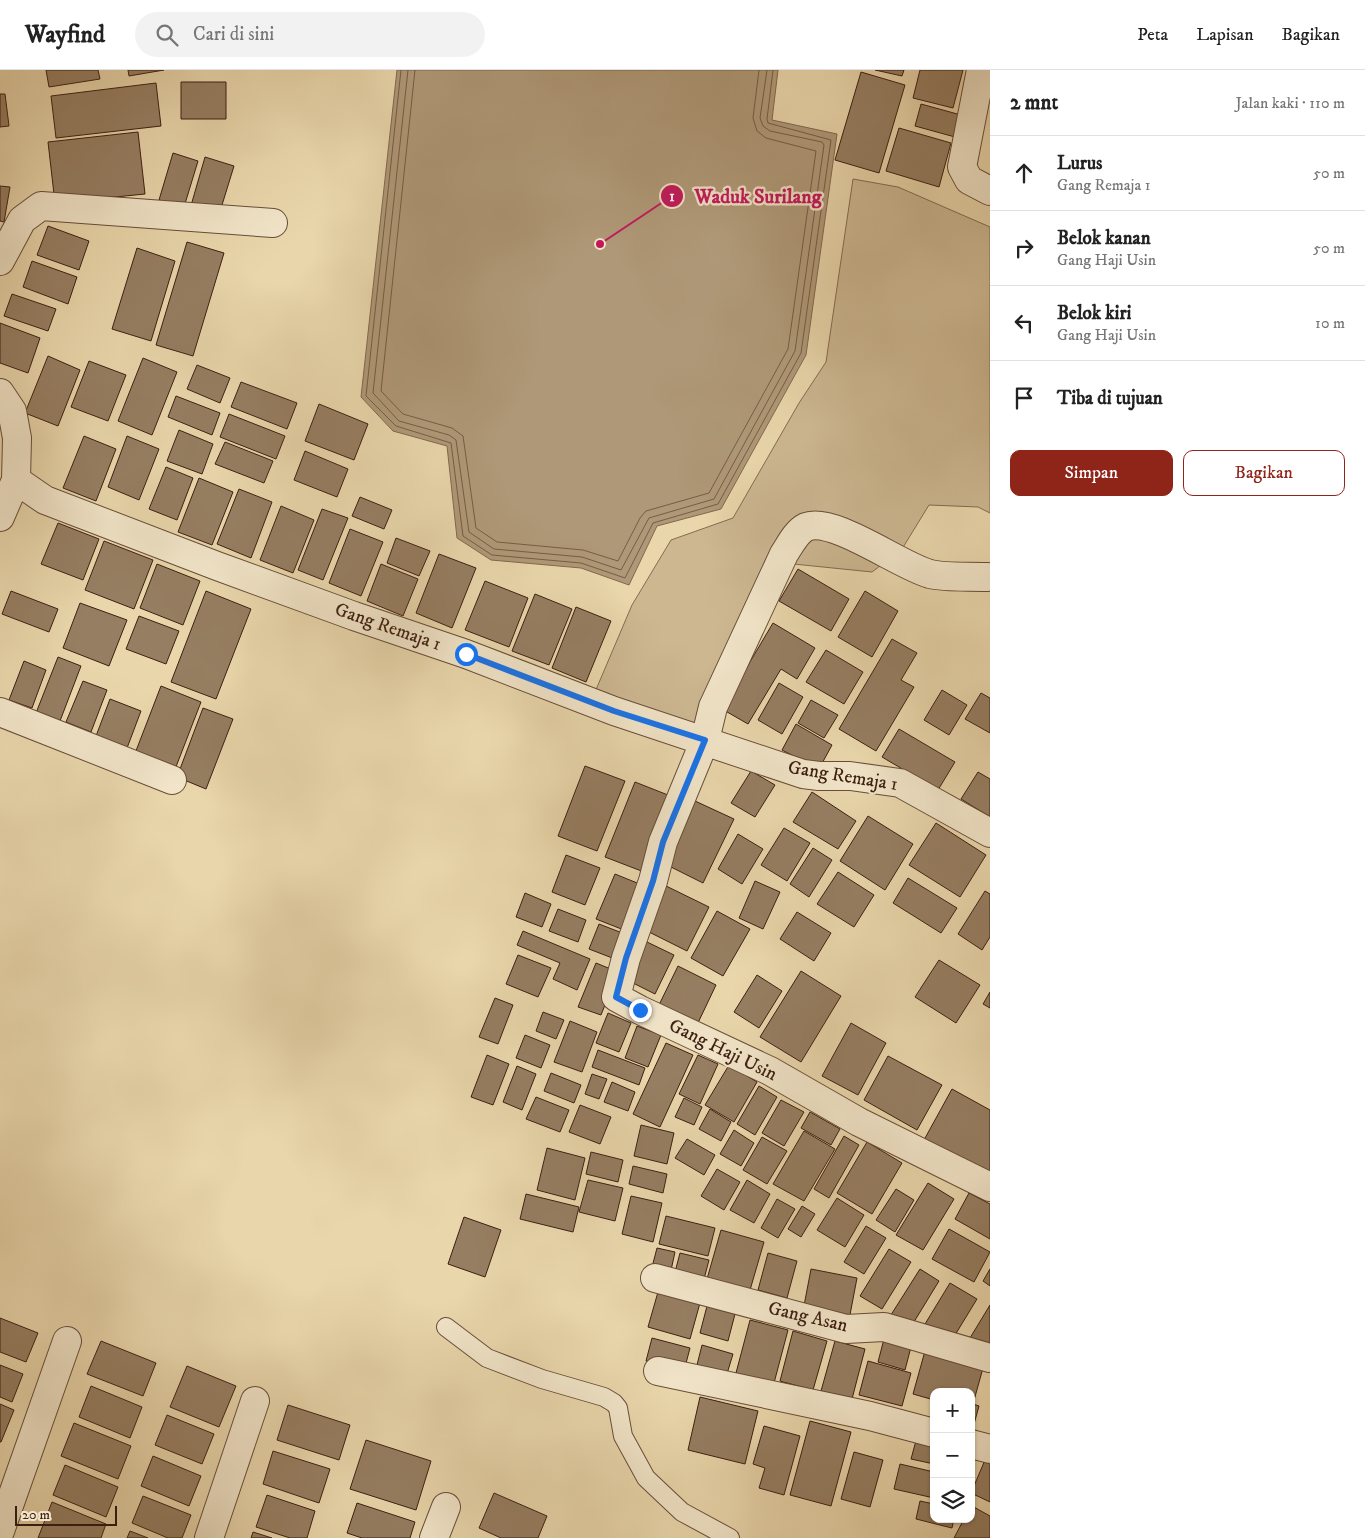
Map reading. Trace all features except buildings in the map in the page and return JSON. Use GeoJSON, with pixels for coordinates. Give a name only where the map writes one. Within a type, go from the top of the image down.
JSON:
{"type":"FeatureCollection","features":[{"type":"Feature","properties":{"kind":"street"},"geometry":{"type":"LineString","coordinates":[[981,70],[962,167],[969,180],[990,191]]}},
{"type":"Feature","properties":{"kind":"street"},"geometry":{"type":"LineString","coordinates":[[0,261],[22,220],[41,206],[273,223]]}},
{"type":"Feature","properties":{"kind":"street"},"geometry":{"type":"LineString","coordinates":[[0,393],[12,410],[17,438],[16,480],[0,517]]}},
{"type":"Feature","properties":{"kind":"street","name":"Gang Remaja 1"},"geometry":{"type":"LineString","coordinates":[[16,480],[45,500],[100,522],[344,613],[466,654],[614,711],[803,774],[850,776],[900,783],[990,833]]}},
{"type":"Feature","properties":{"kind":"street"},"geometry":{"type":"LineString","coordinates":[[705,740],[713,706],[784,554],[794,538],[805,528],[820,525],[840,530],[930,574],[987,577]]}},
{"type":"Feature","properties":{"kind":"street"},"geometry":{"type":"LineString","coordinates":[[0,712],[172,780]]}},
{"type":"Feature","properties":{"kind":"street","name":"Gang Haji Usin"},"geometry":{"type":"LineString","coordinates":[[705,740],[663,842],[653,881],[626,958],[616,997],[770,1071],[859,1122],[990,1187]]}},
{"type":"Feature","properties":{"kind":"street","name":"Gang Asan"},"geometry":{"type":"LineString","coordinates":[[655,1278],[846,1329],[884,1327],[990,1358]]}},
{"type":"Feature","properties":{"kind":"street"},"geometry":{"type":"LineString","coordinates":[[0,1531],[67,1341]]}},
{"type":"Feature","properties":{"kind":"street"},"geometry":{"type":"LineString","coordinates":[[658,1371],[870,1416],[930,1433]]}},
{"type":"Feature","properties":{"kind":"street"},"geometry":{"type":"LineString","coordinates":[[209,1538],[255,1401]]}},
{"type":"Feature","properties":{"kind":"street"},"geometry":{"type":"LineString","coordinates":[[975,1445],[990,1449]]}},
{"type":"Feature","properties":{"kind":"street"},"geometry":{"type":"LineString","coordinates":[[434,1538],[446,1507]]}},
{"type":"Feature","properties":{"kind":"lane"},"geometry":{"type":"LineString","coordinates":[[446,1326],[487,1358],[549,1382],[604,1397],[614,1403],[618,1408],[623,1436],[646,1478],[682,1512],[730,1538]]}},
{"type":"Feature","properties":{"kind":"shaded area"},"geometry":{"type":"Polygon","coordinates":[[[853,179],[898,187],[990,227],[990,513],[978,507],[929,505],[902,549],[872,572],[774,562],[692,729],[595,692],[632,605],[671,540],[733,518],[799,403],[826,362],[853,179]]]}},
{"type":"Feature","properties":{"kind":"water"},"geometry":{"type":"Polygon","coordinates":[[[397,70],[778,70],[772,120],[837,134],[806,355],[721,509],[657,526],[629,585],[581,568],[491,560],[457,538],[447,446],[393,431],[361,397],[397,70]]]}},
{"type":"Feature","properties":{"kind":"place","name":"Waduk Surilang"},"geometry":{"type":"Point","coordinates":[600,244]}},
{"type":"Feature","properties":{"kind":"route"},"geometry":{"type":"LineString","coordinates":[[466,654],[614,711],[705,740],[663,842],[653,881],[626,958],[616,997],[640,1010]]}}]}
